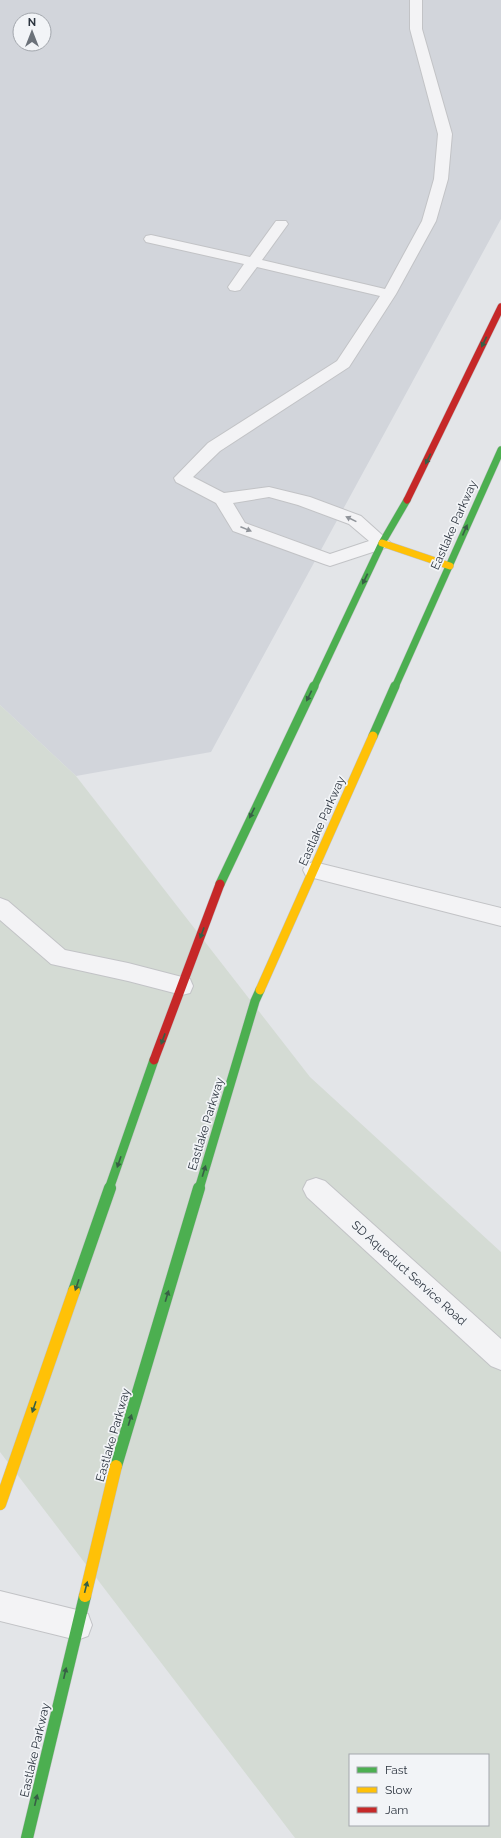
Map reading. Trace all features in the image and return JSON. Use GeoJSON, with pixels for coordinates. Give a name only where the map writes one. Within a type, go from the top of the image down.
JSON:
{"type":"FeatureCollection","features":[{"type":"Feature","properties":{"kind":"main road"},"geometry":{"type":"LineString","coordinates":[[0,1504],[182,986],[223,875],[382,544],[415,487],[501,307]]}},
{"type":"Feature","properties":{"kind":"main road","name":"Eastlake Parkway"},"geometry":{"type":"LineString","coordinates":[[27,1838],[116,1467],[255,1001],[501,450]]}},
{"type":"Feature","properties":{"kind":"main road"},"geometry":{"type":"LineString","coordinates":[[382,544],[450,566]]}},
{"type":"Feature","properties":{"kind":"street"},"geometry":{"type":"LineString","coordinates":[[382,544],[330,560],[239,527],[222,499],[182,478],[214,447],[343,364],[389,294],[429,222],[441,179],[445,134],[416,29],[416,0]]}},
{"type":"Feature","properties":{"kind":"street"},"geometry":{"type":"LineString","coordinates":[[235,287],[281,224]]}},
{"type":"Feature","properties":{"kind":"street"},"geometry":{"type":"LineString","coordinates":[[151,240],[389,294]]}},
{"type":"Feature","properties":{"kind":"street"},"geometry":{"type":"LineString","coordinates":[[222,499],[269,492],[304,501],[355,520],[382,544]]}},
{"type":"Feature","properties":{"kind":"street"},"geometry":{"type":"LineString","coordinates":[[314,870],[501,917]]}},
{"type":"Feature","properties":{"kind":"street"},"geometry":{"type":"LineString","coordinates":[[0,907],[59,958],[128,972],[182,986]]}},
{"type":"Feature","properties":{"kind":"street","name":"SD Aqueduct Service Road"},"geometry":{"type":"LineString","coordinates":[[316,1189],[501,1357]]}},
{"type":"Feature","properties":{"kind":"street"},"geometry":{"type":"LineString","coordinates":[[0,1606],[77,1625]]}},
{"type":"Feature","properties":{"kind":"shaded area"},"geometry":{"type":"Polygon","coordinates":[[[0,0],[501,0],[501,219],[211,752],[76,776],[0,705],[0,0]]]}},
{"type":"Feature","properties":{"kind":"shaded area"},"geometry":{"type":"Polygon","coordinates":[[[0,705],[76,776],[310,1077],[501,1252],[501,1838],[295,1838],[0,1452],[0,705]]]}},
{"type":"Feature","properties":{"kind":"traffic: fast"},"geometry":{"type":"LineString","coordinates":[[373,736],[501,450]]}},
{"type":"Feature","properties":{"kind":"traffic: fast"},"geometry":{"type":"LineString","coordinates":[[220,884],[382,543],[407,500]]}},
{"type":"Feature","properties":{"kind":"traffic: fast"},"geometry":{"type":"LineString","coordinates":[[116,1466],[255,1001],[260,990]]}},
{"type":"Feature","properties":{"kind":"traffic: fast"},"geometry":{"type":"LineString","coordinates":[[74,1291],[154,1060]]}},
{"type":"Feature","properties":{"kind":"traffic: fast"},"geometry":{"type":"LineString","coordinates":[[27,1838],[85,1596]]}},
{"type":"Feature","properties":{"kind":"traffic: slow"},"geometry":{"type":"LineString","coordinates":[[382,543],[450,566]]}},
{"type":"Feature","properties":{"kind":"traffic: slow"},"geometry":{"type":"LineString","coordinates":[[260,990],[373,736]]}},
{"type":"Feature","properties":{"kind":"traffic: slow"},"geometry":{"type":"LineString","coordinates":[[0,1504],[74,1291]]}},
{"type":"Feature","properties":{"kind":"traffic: slow"},"geometry":{"type":"LineString","coordinates":[[85,1596],[116,1466]]}},
{"type":"Feature","properties":{"kind":"traffic: jam"},"geometry":{"type":"LineString","coordinates":[[407,500],[501,307]]}},
{"type":"Feature","properties":{"kind":"traffic: jam"},"geometry":{"type":"LineString","coordinates":[[154,1060],[220,884]]}}]}
